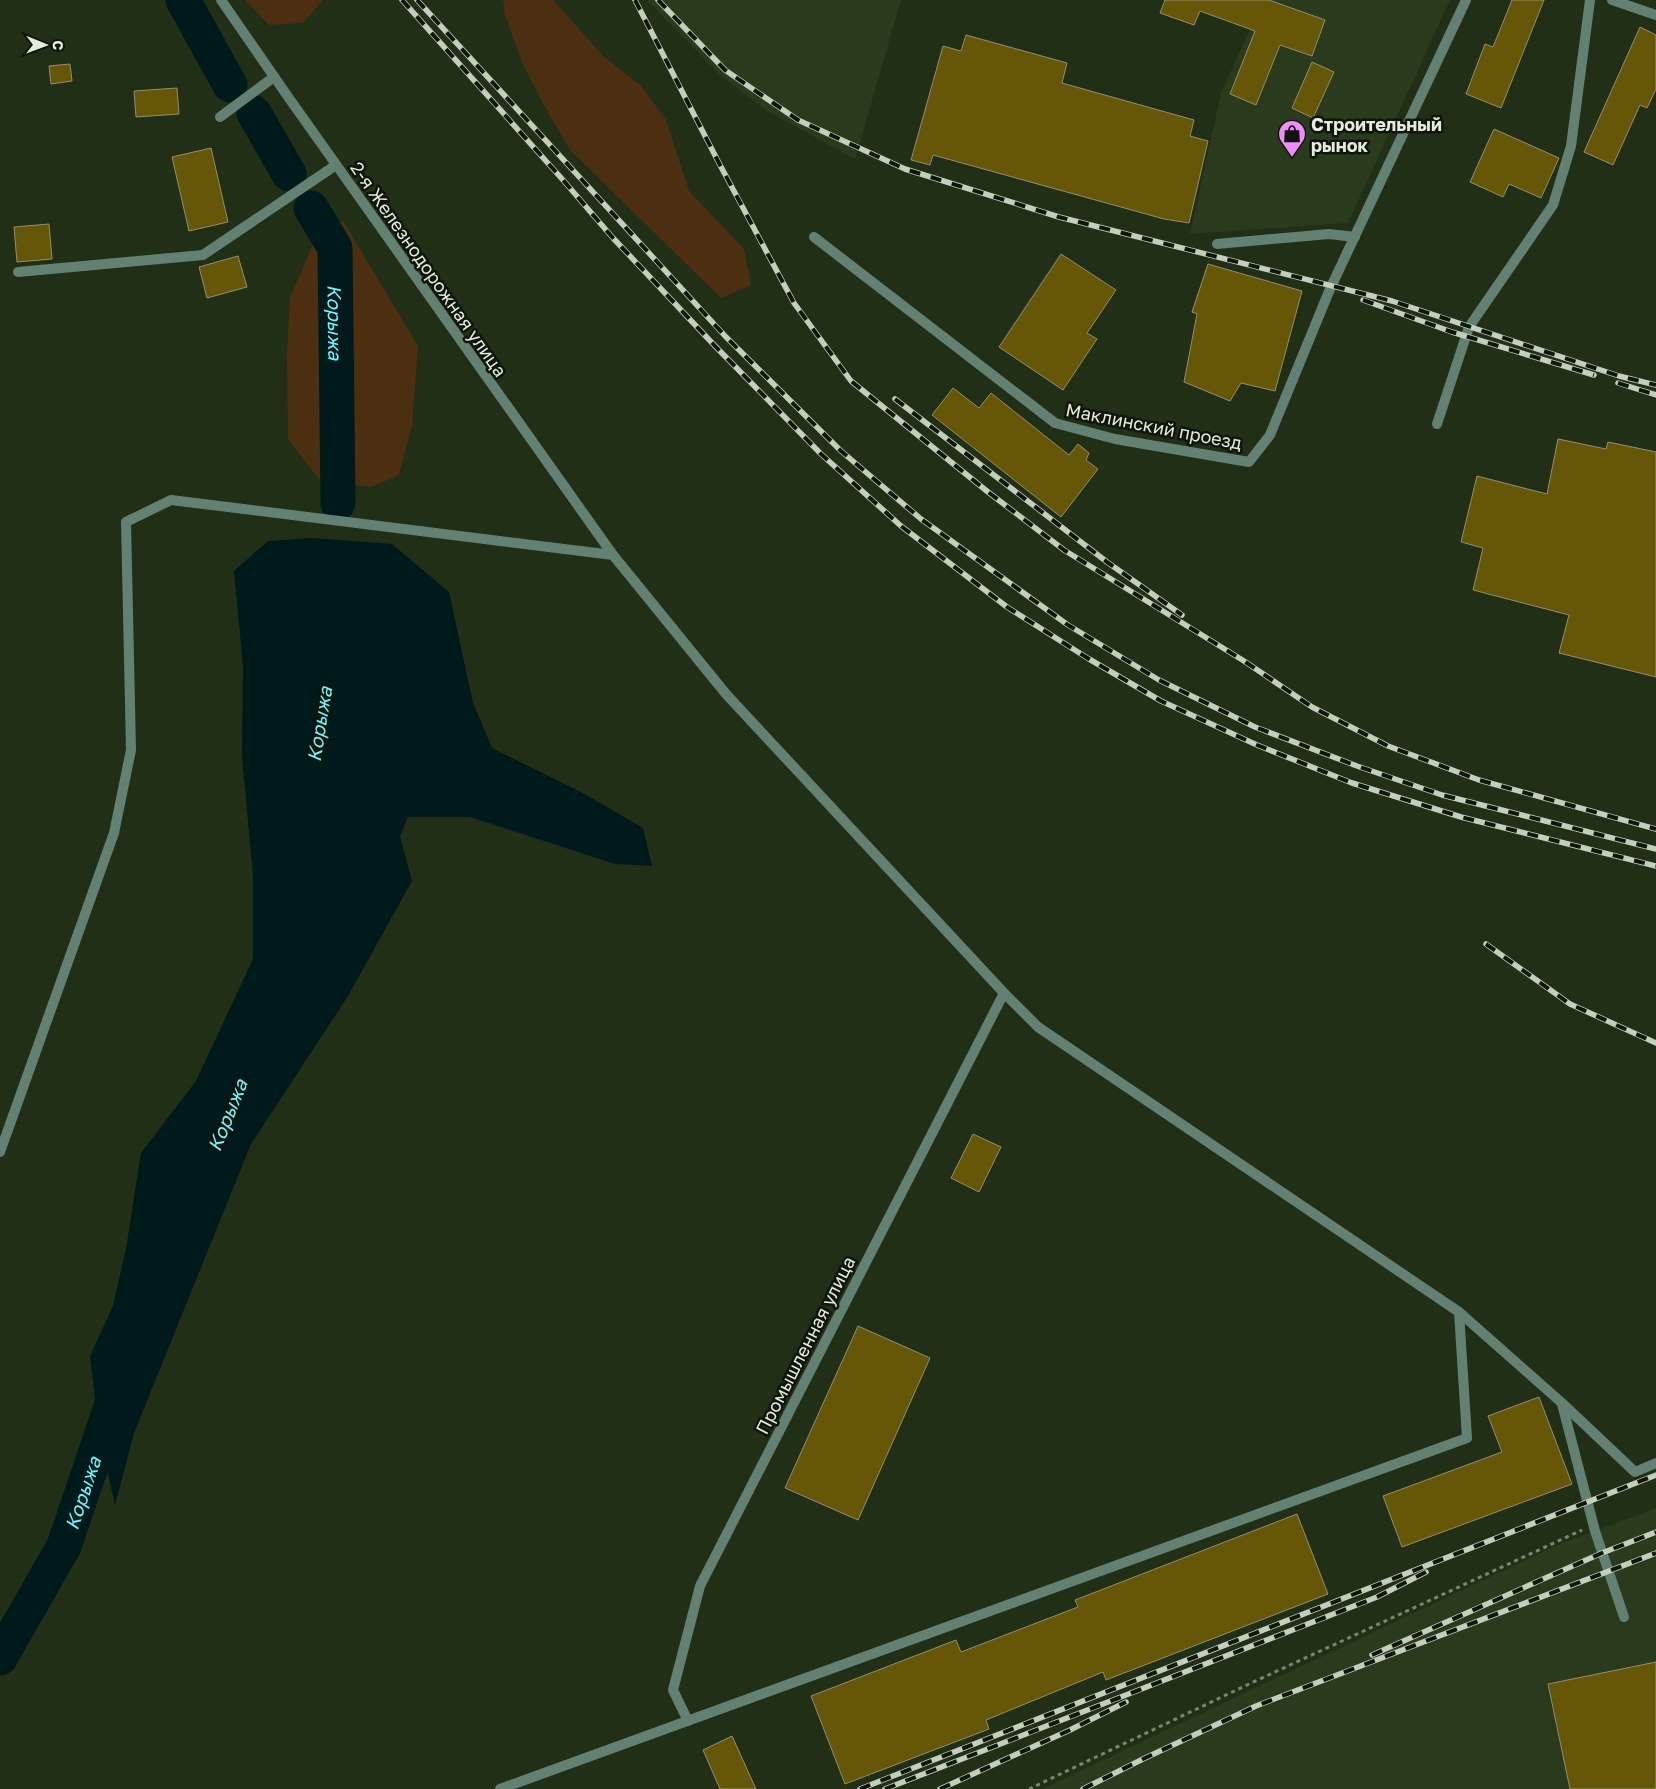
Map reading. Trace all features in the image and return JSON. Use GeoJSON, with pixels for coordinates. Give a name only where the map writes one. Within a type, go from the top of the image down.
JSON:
{"type":"FeatureCollection","features":[{"type":"Feature","properties":{"kind":"street","name":"2-я Железнодорожная улица"},"geometry":{"type":"LineString","coordinates":[[221,0],[613,555],[726,694],[1038,1028],[1459,1312],[1562,1403],[1635,1472],[1656,1463]]}},
{"type":"Feature","properties":{"kind":"street","name":"Маклинский проезд"},"geometry":{"type":"LineString","coordinates":[[814,237],[1056,424],[1115,439],[1249,462],[1270,436],[1330,289],[1466,0]]}},
{"type":"Feature","properties":{"kind":"street"},"geometry":{"type":"LineString","coordinates":[[1437,424],[1469,327],[1553,205],[1571,146],[1590,0]]}},
{"type":"Feature","properties":{"kind":"street"},"geometry":{"type":"LineString","coordinates":[[1612,0],[1656,15]]}},
{"type":"Feature","properties":{"kind":"street"},"geometry":{"type":"LineString","coordinates":[[220,117],[274,77]]}},
{"type":"Feature","properties":{"kind":"street"},"geometry":{"type":"LineString","coordinates":[[18,272],[203,255],[336,165]]}},
{"type":"Feature","properties":{"kind":"street"},"geometry":{"type":"LineString","coordinates":[[1217,244],[1329,234],[1355,237]]}},
{"type":"Feature","properties":{"kind":"street"},"geometry":{"type":"LineString","coordinates":[[0,1152],[114,833],[131,750],[126,522],[171,500],[613,555]]}},
{"type":"Feature","properties":{"kind":"street","name":"Промышленная улица"},"geometry":{"type":"LineString","coordinates":[[688,1721],[673,1690],[700,1586],[1004,993]]}},
{"type":"Feature","properties":{"kind":"street"},"geometry":{"type":"LineString","coordinates":[[500,1789],[1467,1438],[1459,1312]]}},
{"type":"Feature","properties":{"kind":"street"},"geometry":{"type":"LineString","coordinates":[[1562,1403],[1594,1524],[1624,1617]]}},
{"type":"Feature","properties":{"kind":"path"},"geometry":{"type":"LineString","coordinates":[[1029,1789],[1240,1688],[1594,1524]]}},
{"type":"Feature","properties":{"kind":"shaded area"},"geometry":{"type":"Polygon","coordinates":[[[245,0],[323,0],[303,23],[269,25],[245,0]]]}},
{"type":"Feature","properties":{"kind":"shaded area"},"geometry":{"type":"Polygon","coordinates":[[[503,0],[553,0],[604,57],[641,86],[666,120],[689,191],[744,249],[751,285],[721,298],[570,150],[522,62],[505,15],[503,0]]]}},
{"type":"Feature","properties":{"kind":"shaded area"},"geometry":{"type":"Polygon","coordinates":[[[647,0],[901,0],[855,159],[767,111],[721,76],[647,0]]]}},
{"type":"Feature","properties":{"kind":"shaded area","name":"Строительный рынок"},"geometry":{"type":"Polygon","coordinates":[[[1263,0],[1450,0],[1348,223],[1190,234],[1221,93],[1263,0]]]}},
{"type":"Feature","properties":{"kind":"shaded area"},"geometry":{"type":"Polygon","coordinates":[[[343,221],[418,346],[412,425],[399,475],[371,487],[319,479],[288,439],[287,353],[290,298],[321,226],[343,221]]]}},
{"type":"Feature","properties":{"kind":"shaded area"},"geometry":{"type":"Polygon","coordinates":[[[1656,1508],[1656,1789],[1042,1789],[1555,1546],[1656,1508]]]}},
{"type":"Feature","properties":{"kind":"water"},"geometry":{"type":"Polygon","coordinates":[[[311,538],[392,544],[449,592],[473,703],[492,748],[581,792],[643,828],[652,866],[615,864],[470,817],[408,817],[400,836],[412,881],[348,996],[251,1144],[134,1433],[115,1505],[99,1434],[90,1356],[113,1306],[126,1249],[141,1153],[196,1081],[253,959],[253,875],[242,757],[243,666],[234,571],[268,541],[311,538]]]}},
{"type":"Feature","properties":{"kind":"building"},"geometry":{"type":"Polygon","coordinates":[[[1165,0],[1269,0],[1325,20],[1312,56],[1280,45],[1256,105],[1230,94],[1255,31],[1200,11],[1194,25],[1160,13],[1165,0]]]}},
{"type":"Feature","properties":{"kind":"building"},"geometry":{"type":"Polygon","coordinates":[[[1512,0],[1544,0],[1501,108],[1466,94],[1485,44],[1493,47],[1512,0]]]}},
{"type":"Feature","properties":{"kind":"building"},"geometry":{"type":"Polygon","coordinates":[[[1640,27],[1656,35],[1656,89],[1647,108],[1640,105],[1613,165],[1584,152],[1640,27]]]}},
{"type":"Feature","properties":{"kind":"building"},"geometry":{"type":"Polygon","coordinates":[[[966,35],[1067,63],[1062,83],[1194,120],[1190,136],[1208,141],[1189,223],[1164,219],[933,155],[930,165],[911,160],[943,46],[961,51],[966,35]]]}},
{"type":"Feature","properties":{"kind":"building"},"geometry":{"type":"Polygon","coordinates":[[[1312,62],[1334,72],[1313,118],[1292,108],[1312,62]]]}},
{"type":"Feature","properties":{"kind":"building"},"geometry":{"type":"Polygon","coordinates":[[[70,64],[72,81],[51,84],[49,66],[70,64]]]}},
{"type":"Feature","properties":{"kind":"building"},"geometry":{"type":"Polygon","coordinates":[[[177,88],[179,114],[136,117],[134,91],[177,88]]]}},
{"type":"Feature","properties":{"kind":"building"},"geometry":{"type":"Polygon","coordinates":[[[1494,129],[1559,158],[1541,198],[1509,184],[1503,197],[1470,182],[1494,129]]]}},
{"type":"Feature","properties":{"kind":"building"},"geometry":{"type":"Polygon","coordinates":[[[211,148],[228,222],[189,231],[172,157],[211,148]]]}},
{"type":"Feature","properties":{"kind":"building"},"geometry":{"type":"Polygon","coordinates":[[[49,224],[52,259],[17,262],[14,227],[49,224]]]}},
{"type":"Feature","properties":{"kind":"building"},"geometry":{"type":"Polygon","coordinates":[[[1061,254],[1116,290],[1087,333],[1097,339],[1063,390],[999,347],[1061,254]]]}},
{"type":"Feature","properties":{"kind":"building"},"geometry":{"type":"Polygon","coordinates":[[[238,256],[247,287],[207,298],[199,267],[238,256]]]}},
{"type":"Feature","properties":{"kind":"building"},"geometry":{"type":"Polygon","coordinates":[[[1208,264],[1302,291],[1275,391],[1241,383],[1230,401],[1184,382],[1197,314],[1192,312],[1208,264]]]}},
{"type":"Feature","properties":{"kind":"building"},"geometry":{"type":"Polygon","coordinates":[[[953,388],[979,408],[991,393],[1069,455],[1078,444],[1089,453],[1086,460],[1098,469],[1061,517],[932,415],[953,388]]]}},
{"type":"Feature","properties":{"kind":"building"},"geometry":{"type":"Polygon","coordinates":[[[1558,439],[1606,449],[1608,442],[1656,452],[1656,677],[1559,653],[1569,615],[1473,590],[1483,548],[1461,542],[1477,476],[1547,494],[1558,439]]]}},
{"type":"Feature","properties":{"kind":"building"},"geometry":{"type":"Polygon","coordinates":[[[973,1134],[1001,1147],[979,1192],[951,1178],[973,1134]]]}},
{"type":"Feature","properties":{"kind":"building"},"geometry":{"type":"Polygon","coordinates":[[[858,1326],[930,1358],[858,1520],[785,1488],[858,1326]]]}},
{"type":"Feature","properties":{"kind":"building"},"geometry":{"type":"Polygon","coordinates":[[[1539,1397],[1572,1484],[1402,1547],[1383,1496],[1502,1452],[1488,1416],[1539,1397]]]}},
{"type":"Feature","properties":{"kind":"building"},"geometry":{"type":"Polygon","coordinates":[[[1297,1514],[1328,1594],[1106,1680],[1103,1672],[986,1720],[989,1729],[845,1784],[811,1696],[956,1640],[961,1652],[1078,1607],[1075,1600],[1297,1514]]]}},
{"type":"Feature","properties":{"kind":"building"},"geometry":{"type":"Polygon","coordinates":[[[1656,1662],[1656,1789],[1570,1789],[1548,1684],[1656,1662]]]}},
{"type":"Feature","properties":{"kind":"building"},"geometry":{"type":"Polygon","coordinates":[[[732,1736],[756,1789],[720,1789],[703,1750],[732,1736]]]}},
{"type":"Feature","properties":{"kind":"waterway","name":"Корыжа"},"geometry":{"type":"LineString","coordinates":[[183,0],[230,85]]}},
{"type":"Feature","properties":{"kind":"waterway","name":"Корыжа"},"geometry":{"type":"LineString","coordinates":[[254,113],[289,174]]}},
{"type":"Feature","properties":{"kind":"waterway","name":"Корыжа"},"geometry":{"type":"LineString","coordinates":[[311,208],[335,248],[338,503]]}},
{"type":"Feature","properties":{"kind":"waterway","name":"Корыжа"},"geometry":{"type":"LineString","coordinates":[[0,1658],[64,1546],[115,1395]]}},
{"type":"Feature","properties":{"kind":"railway"},"geometry":{"type":"LineString","coordinates":[[402,0],[613,238],[821,454],[901,526],[1007,607],[1089,659],[1161,701],[1257,745],[1352,783],[1461,817],[1656,866]]}},
{"type":"Feature","properties":{"kind":"railway"},"geometry":{"type":"LineString","coordinates":[[417,0],[726,337],[841,451],[921,519],[1068,625],[1159,680],[1255,727],[1357,766],[1442,795],[1656,849]]}},
{"type":"Feature","properties":{"kind":"railway"},"geometry":{"type":"LineString","coordinates":[[635,0],[794,303],[851,381],[988,492],[1064,550],[1244,661],[1312,707],[1388,746],[1479,780],[1656,829]]}},
{"type":"Feature","properties":{"kind":"railway"},"geometry":{"type":"LineString","coordinates":[[658,0],[725,70],[798,120],[905,169],[1059,217],[1392,301],[1619,376],[1656,385]]}},
{"type":"Feature","properties":{"kind":"railway"},"geometry":{"type":"LineString","coordinates":[[1363,300],[1452,332],[1594,375]]}},
{"type":"Feature","properties":{"kind":"railway"},"geometry":{"type":"LineString","coordinates":[[1618,383],[1656,395]]}},
{"type":"Feature","properties":{"kind":"railway"},"geometry":{"type":"LineString","coordinates":[[895,399],[1107,562],[1182,615]]}},
{"type":"Feature","properties":{"kind":"railway"},"geometry":{"type":"LineString","coordinates":[[1486,944],[1570,1004],[1656,1043]]}},
{"type":"Feature","properties":{"kind":"railway"},"geometry":{"type":"LineString","coordinates":[[860,1789],[1656,1475]]}},
{"type":"Feature","properties":{"kind":"railway"},"geometry":{"type":"LineString","coordinates":[[1372,1655],[1602,1553],[1656,1532]]}},
{"type":"Feature","properties":{"kind":"railway"},"geometry":{"type":"LineString","coordinates":[[1083,1789],[1256,1706],[1656,1553]]}},
{"type":"Feature","properties":{"kind":"railway"},"geometry":{"type":"LineString","coordinates":[[885,1789],[1377,1597],[1426,1572]]}},
{"type":"Feature","properties":{"kind":"railway"},"geometry":{"type":"LineString","coordinates":[[940,1789],[1070,1730],[1126,1702]]}},
{"type":"Feature","properties":{"kind":"place","name":"Строительный рынок"},"geometry":{"type":"Point","coordinates":[1292,158]}}]}
